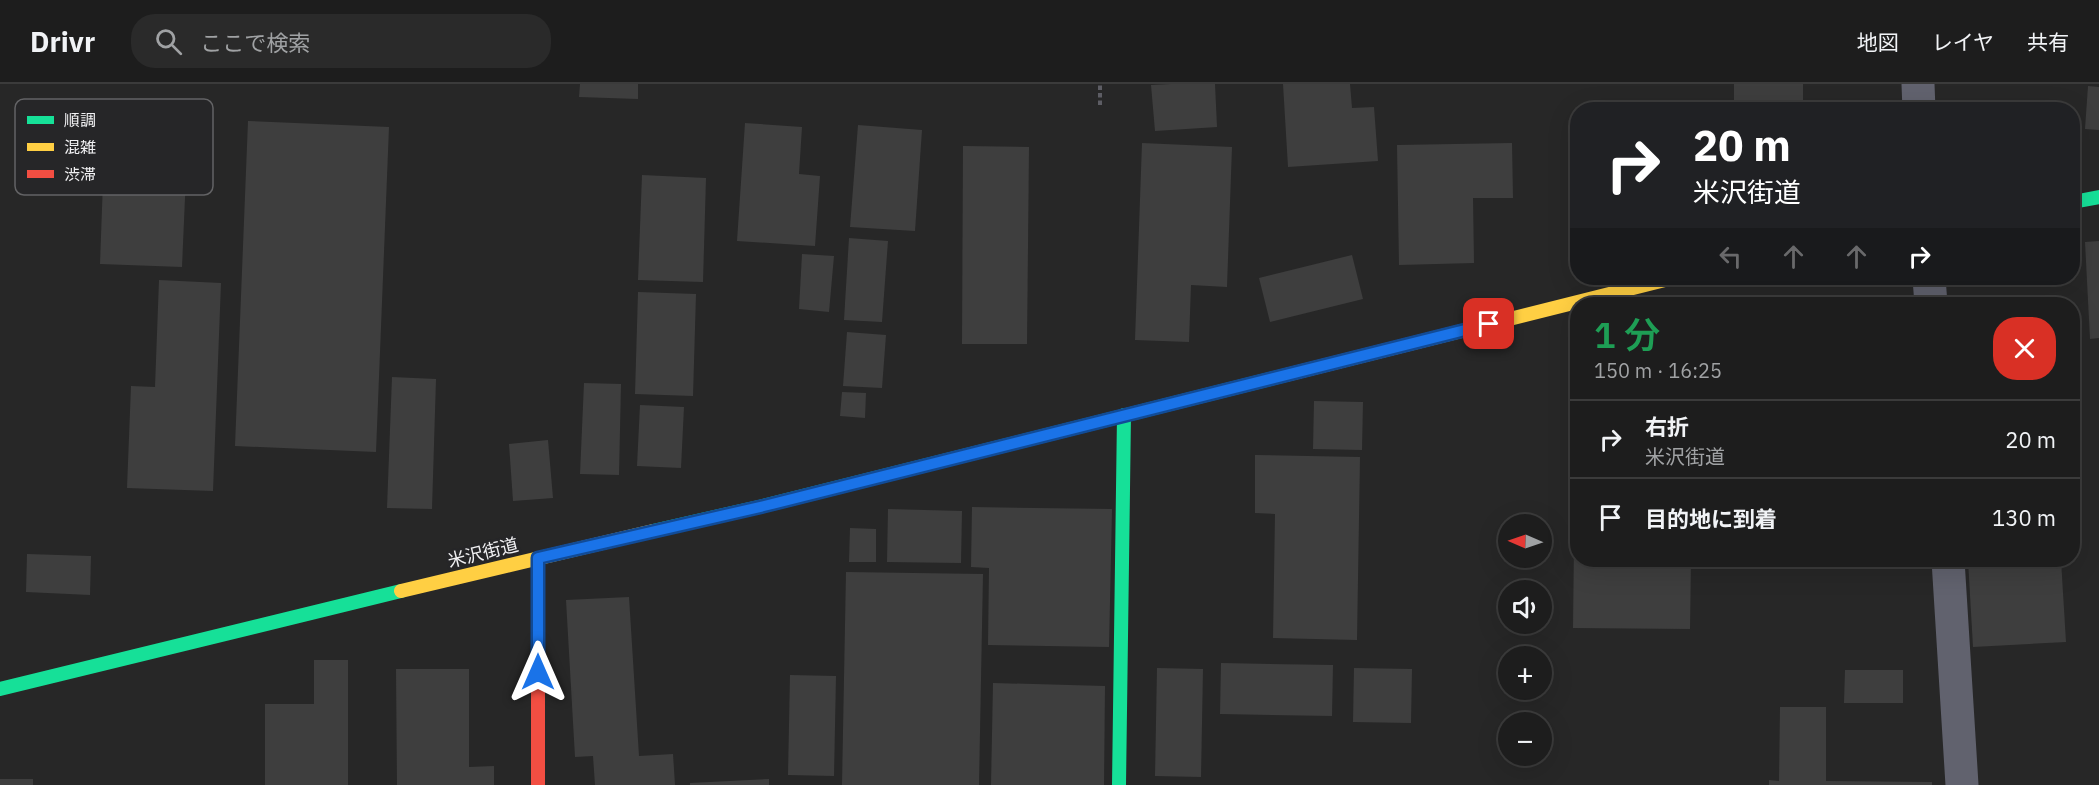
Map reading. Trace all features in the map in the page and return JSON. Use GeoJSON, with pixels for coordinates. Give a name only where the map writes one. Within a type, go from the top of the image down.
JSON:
{"type":"FeatureCollection","features":[{"type":"Feature","properties":{"kind":"main road"},"geometry":{"type":"LineString","coordinates":[[2080,201],[2099,197]]}},
{"type":"Feature","properties":{"kind":"main road","name":"米沢街道"},"geometry":{"type":"LineString","coordinates":[[1597,297],[1645,285]]}},
{"type":"Feature","properties":{"kind":"main road","name":"米沢街道"},"geometry":{"type":"LineString","coordinates":[[0,689],[538,558],[764,506],[1570,304]]}},
{"type":"Feature","properties":{"kind":"main road"},"geometry":{"type":"LineString","coordinates":[[1119,785],[1124,416]]}},
{"type":"Feature","properties":{"kind":"main road"},"geometry":{"type":"LineString","coordinates":[[538,558],[538,785]]}},
{"type":"Feature","properties":{"kind":"street"},"geometry":{"type":"LineString","coordinates":[[1918,84],[1919,102]]}},
{"type":"Feature","properties":{"kind":"street"},"geometry":{"type":"LineString","coordinates":[[1948,567],[1962,785]]}},
{"type":"Feature","properties":{"kind":"path"},"geometry":{"type":"LineString","coordinates":[[1100,84],[1100,105]]}},
{"type":"Feature","properties":{"kind":"building"},"geometry":{"type":"Polygon","coordinates":[[[580,84],[638,84],[638,99],[579,97],[580,84]]]}},
{"type":"Feature","properties":{"kind":"building"},"geometry":{"type":"Polygon","coordinates":[[[1215,84],[1217,127],[1155,131],[1151,85],[1215,84]]]}},
{"type":"Feature","properties":{"kind":"building"},"geometry":{"type":"Polygon","coordinates":[[[1283,84],[1350,84],[1352,108],[1374,107],[1378,161],[1288,167],[1283,84]]]}},
{"type":"Feature","properties":{"kind":"building"},"geometry":{"type":"Polygon","coordinates":[[[1734,84],[1803,84],[1803,102],[1734,102],[1734,84]]]}},
{"type":"Feature","properties":{"kind":"building"},"geometry":{"type":"Polygon","coordinates":[[[2088,86],[2099,87],[2099,130],[2085,129],[2088,86]]]}},
{"type":"Feature","properties":{"kind":"building"},"geometry":{"type":"Polygon","coordinates":[[[248,121],[389,127],[376,452],[235,446],[248,121]]]}},
{"type":"Feature","properties":{"kind":"building"},"geometry":{"type":"Polygon","coordinates":[[[745,123],[802,127],[799,174],[820,176],[815,246],[737,241],[745,123]]]}},
{"type":"Feature","properties":{"kind":"building"},"geometry":{"type":"Polygon","coordinates":[[[858,125],[922,130],[915,231],[850,227],[858,125]]]}},
{"type":"Feature","properties":{"kind":"building"},"geometry":{"type":"Polygon","coordinates":[[[1142,143],[1232,147],[1227,287],[1191,285],[1189,342],[1135,340],[1142,143]]]}},
{"type":"Feature","properties":{"kind":"building"},"geometry":{"type":"Polygon","coordinates":[[[1512,143],[1513,198],[1473,198],[1474,263],[1399,265],[1397,145],[1512,143]]]}},
{"type":"Feature","properties":{"kind":"building"},"geometry":{"type":"Polygon","coordinates":[[[963,146],[1029,147],[1027,344],[962,344],[963,146]]]}},
{"type":"Feature","properties":{"kind":"building"},"geometry":{"type":"Polygon","coordinates":[[[642,175],[706,178],[703,282],[638,280],[642,175]]]}},
{"type":"Feature","properties":{"kind":"building"},"geometry":{"type":"Polygon","coordinates":[[[102,195],[185,195],[182,267],[100,264],[102,195]]]}},
{"type":"Feature","properties":{"kind":"building"},"geometry":{"type":"Polygon","coordinates":[[[849,238],[888,241],[882,322],[844,320],[849,238]]]}},
{"type":"Feature","properties":{"kind":"building"},"geometry":{"type":"Polygon","coordinates":[[[2099,241],[2099,338],[2090,339],[2085,242],[2099,241]]]}},
{"type":"Feature","properties":{"kind":"building"},"geometry":{"type":"Polygon","coordinates":[[[802,254],[834,256],[829,312],[799,309],[802,254]]]}},
{"type":"Feature","properties":{"kind":"building"},"geometry":{"type":"Polygon","coordinates":[[[1352,255],[1363,299],[1270,322],[1259,278],[1352,255]]]}},
{"type":"Feature","properties":{"kind":"building"},"geometry":{"type":"Polygon","coordinates":[[[159,280],[221,283],[213,491],[127,488],[131,386],[155,387],[159,280]]]}},
{"type":"Feature","properties":{"kind":"building"},"geometry":{"type":"Polygon","coordinates":[[[638,292],[696,294],[693,396],[635,394],[638,292]]]}},
{"type":"Feature","properties":{"kind":"building"},"geometry":{"type":"Polygon","coordinates":[[[847,332],[886,335],[882,388],[843,386],[847,332]]]}},
{"type":"Feature","properties":{"kind":"building"},"geometry":{"type":"Polygon","coordinates":[[[392,377],[436,379],[432,509],[387,508],[392,377]]]}},
{"type":"Feature","properties":{"kind":"building"},"geometry":{"type":"Polygon","coordinates":[[[584,383],[621,384],[619,475],[580,474],[584,383]]]}},
{"type":"Feature","properties":{"kind":"building"},"geometry":{"type":"Polygon","coordinates":[[[842,392],[866,393],[865,418],[840,416],[842,392]]]}},
{"type":"Feature","properties":{"kind":"building"},"geometry":{"type":"Polygon","coordinates":[[[1314,401],[1363,402],[1362,450],[1313,449],[1314,401]]]}},
{"type":"Feature","properties":{"kind":"building"},"geometry":{"type":"Polygon","coordinates":[[[640,405],[684,407],[681,468],[637,466],[640,405]]]}},
{"type":"Feature","properties":{"kind":"building"},"geometry":{"type":"Polygon","coordinates":[[[548,440],[553,498],[513,501],[509,444],[548,440]]]}},
{"type":"Feature","properties":{"kind":"building"},"geometry":{"type":"Polygon","coordinates":[[[1255,455],[1360,457],[1357,640],[1273,638],[1275,514],[1255,513],[1255,455]]]}},
{"type":"Feature","properties":{"kind":"building"},"geometry":{"type":"Polygon","coordinates":[[[972,507],[1112,509],[1109,647],[988,645],[989,568],[971,567],[972,507]]]}},
{"type":"Feature","properties":{"kind":"building"},"geometry":{"type":"Polygon","coordinates":[[[888,509],[962,511],[961,563],[887,562],[888,509]]]}},
{"type":"Feature","properties":{"kind":"building"},"geometry":{"type":"Polygon","coordinates":[[[850,528],[876,529],[876,562],[849,562],[850,528]]]}},
{"type":"Feature","properties":{"kind":"building"},"geometry":{"type":"Polygon","coordinates":[[[27,554],[91,556],[90,595],[26,592],[27,554]]]}},
{"type":"Feature","properties":{"kind":"building"},"geometry":{"type":"Polygon","coordinates":[[[1574,567],[1691,567],[1690,629],[1573,628],[1574,567]]]}},
{"type":"Feature","properties":{"kind":"building"},"geometry":{"type":"Polygon","coordinates":[[[1968,567],[2061,567],[2066,642],[1973,647],[1968,567]]]}},
{"type":"Feature","properties":{"kind":"building"},"geometry":{"type":"Polygon","coordinates":[[[846,572],[983,574],[979,785],[842,785],[846,572]]]}},
{"type":"Feature","properties":{"kind":"building"},"geometry":{"type":"Polygon","coordinates":[[[629,597],[639,756],[673,754],[675,785],[595,785],[593,756],[575,757],[566,600],[629,597]]]}},
{"type":"Feature","properties":{"kind":"building"},"geometry":{"type":"Polygon","coordinates":[[[314,660],[348,660],[348,785],[265,785],[265,704],[314,704],[314,660]]]}},
{"type":"Feature","properties":{"kind":"building"},"geometry":{"type":"Polygon","coordinates":[[[1221,663],[1333,665],[1332,716],[1220,714],[1221,663]]]}},
{"type":"Feature","properties":{"kind":"building"},"geometry":{"type":"Polygon","coordinates":[[[1157,668],[1203,669],[1201,777],[1155,776],[1157,668]]]}},
{"type":"Feature","properties":{"kind":"building"},"geometry":{"type":"Polygon","coordinates":[[[1354,668],[1412,669],[1411,723],[1353,722],[1354,668]]]}},
{"type":"Feature","properties":{"kind":"building"},"geometry":{"type":"Polygon","coordinates":[[[396,669],[469,669],[469,767],[494,766],[494,785],[397,785],[396,669]]]}},
{"type":"Feature","properties":{"kind":"building"},"geometry":{"type":"Polygon","coordinates":[[[1845,670],[1903,670],[1903,703],[1844,703],[1845,670]]]}},
{"type":"Feature","properties":{"kind":"building"},"geometry":{"type":"Polygon","coordinates":[[[790,675],[836,676],[834,776],[788,775],[790,675]]]}},
{"type":"Feature","properties":{"kind":"building"},"geometry":{"type":"Polygon","coordinates":[[[993,683],[1105,686],[1104,785],[991,785],[993,683]]]}},
{"type":"Feature","properties":{"kind":"building"},"geometry":{"type":"Polygon","coordinates":[[[1780,707],[1826,707],[1826,781],[1932,782],[1932,785],[1769,785],[1769,780],[1779,781],[1780,707]]]}},
{"type":"Feature","properties":{"kind":"building"},"geometry":{"type":"Polygon","coordinates":[[[0,779],[33,779],[33,785],[0,785],[0,779]]]}},
{"type":"Feature","properties":{"kind":"building"},"geometry":{"type":"Polygon","coordinates":[[[769,779],[769,785],[690,785],[690,783],[769,779]]]}},
{"type":"Feature","properties":{"kind":"traffic: fast"},"geometry":{"type":"LineString","coordinates":[[2080,201],[2099,197]]}},
{"type":"Feature","properties":{"kind":"traffic: fast"},"geometry":{"type":"LineString","coordinates":[[653,531],[763,506],[1286,375]]}},
{"type":"Feature","properties":{"kind":"traffic: fast"},"geometry":{"type":"LineString","coordinates":[[1119,785],[1124,415]]}},
{"type":"Feature","properties":{"kind":"traffic: fast"},"geometry":{"type":"LineString","coordinates":[[0,689],[401,591]]}},
{"type":"Feature","properties":{"kind":"traffic: slow"},"geometry":{"type":"LineString","coordinates":[[1597,297],[1645,285]]}},
{"type":"Feature","properties":{"kind":"traffic: slow"},"geometry":{"type":"LineString","coordinates":[[1286,375],[1570,304]]}},
{"type":"Feature","properties":{"kind":"traffic: slow"},"geometry":{"type":"LineString","coordinates":[[401,591],[653,531]]}},
{"type":"Feature","properties":{"kind":"traffic: jam"},"geometry":{"type":"LineString","coordinates":[[538,558],[538,785]]}},
{"type":"Feature","properties":{"kind":"route"},"geometry":{"type":"LineString","coordinates":[[538,672],[538,558],[764,506],[1489,324]]}}]}
